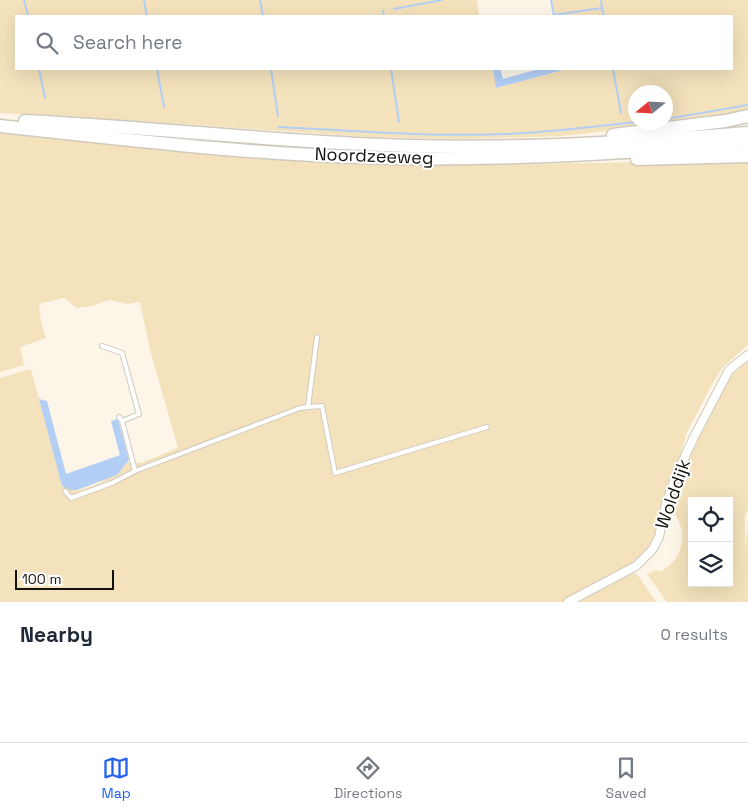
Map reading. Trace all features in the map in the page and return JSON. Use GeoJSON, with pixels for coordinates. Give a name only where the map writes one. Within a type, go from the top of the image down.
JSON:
{"type":"FeatureCollection","features":[{"type":"Feature","properties":{"kind":"highway"},"geometry":{"type":"LineString","coordinates":[[544,146],[611,135],[725,122],[748,116]]}},
{"type":"Feature","properties":{"kind":"highway","name":"Noordzeeweg"},"geometry":{"type":"LineString","coordinates":[[0,120],[105,125],[292,140],[472,147],[544,146],[748,133]]}},
{"type":"Feature","properties":{"kind":"highway","name":"Noordzeeweg"},"geometry":{"type":"LineString","coordinates":[[0,126],[117,139],[332,156],[562,157],[748,144]]}},
{"type":"Feature","properties":{"kind":"highway"},"geometry":{"type":"LineString","coordinates":[[562,157],[658,160],[748,156]]}},
{"type":"Feature","properties":{"kind":"street","name":"Wolddijk"},"geometry":{"type":"LineString","coordinates":[[568,602],[636,566],[653,549],[659,537],[666,504],[675,478],[694,437],[730,370],[748,355]]}},
{"type":"Feature","properties":{"kind":"lane"},"geometry":{"type":"LineString","coordinates":[[308,407],[317,337]]}},
{"type":"Feature","properties":{"kind":"lane"},"geometry":{"type":"LineString","coordinates":[[102,346],[122,353],[139,414],[122,421]]}},
{"type":"Feature","properties":{"kind":"lane"},"geometry":{"type":"LineString","coordinates":[[64,491],[71,498],[112,483],[135,471],[300,408],[322,406],[335,472],[487,427]]}},
{"type":"Feature","properties":{"kind":"lane"},"geometry":{"type":"LineString","coordinates":[[119,417],[122,421],[135,471]]}},
{"type":"Feature","properties":{"kind":"shaded area"},"geometry":{"type":"Polygon","coordinates":[[[0,0],[477,0],[479,15],[15,15],[15,70],[493,70],[497,88],[563,70],[733,70],[733,15],[556,15],[552,0],[748,0],[748,112],[673,124],[673,85],[628,85],[628,129],[562,136],[463,139],[368,137],[0,113],[0,0]]]}},
{"type":"Feature","properties":{"kind":"shaded area"},"geometry":{"type":"Polygon","coordinates":[[[0,131],[368,163],[487,165],[748,160],[748,345],[723,367],[687,432],[680,457],[662,501],[658,528],[653,543],[646,552],[628,567],[564,602],[0,602],[0,378],[31,369],[62,485],[70,490],[78,490],[94,485],[118,472],[128,462],[141,463],[178,448],[150,350],[140,302],[127,304],[109,300],[92,306],[77,308],[64,298],[39,304],[41,322],[46,338],[20,347],[24,365],[0,372],[0,131]]]}},
{"type":"Feature","properties":{"kind":"shaded area"},"geometry":{"type":"Polygon","coordinates":[[[748,360],[748,510],[745,515],[745,546],[748,528],[748,602],[667,602],[647,574],[665,569],[674,561],[680,550],[682,544],[681,526],[675,512],[668,508],[670,500],[686,461],[724,386],[732,375],[748,360]]]}},
{"type":"Feature","properties":{"kind":"shaded area"},"geometry":{"type":"Polygon","coordinates":[[[630,573],[637,574],[656,602],[577,602],[630,573]]]}},
{"type":"Feature","properties":{"kind":"water"},"geometry":{"type":"Polygon","coordinates":[[[493,70],[500,70],[503,79],[535,70],[563,70],[496,88],[493,70]]]}},
{"type":"Feature","properties":{"kind":"water"},"geometry":{"type":"Polygon","coordinates":[[[39,399],[47,401],[66,474],[120,455],[111,421],[118,419],[129,460],[117,475],[77,490],[70,490],[62,486],[39,399]]]}},
{"type":"Feature","properties":{"kind":"waterway"},"geometry":{"type":"LineString","coordinates":[[24,0],[28,15]]}},
{"type":"Feature","properties":{"kind":"waterway"},"geometry":{"type":"LineString","coordinates":[[144,0],[147,15]]}},
{"type":"Feature","properties":{"kind":"waterway"},"geometry":{"type":"LineString","coordinates":[[260,0],[263,15]]}},
{"type":"Feature","properties":{"kind":"waterway"},"geometry":{"type":"LineString","coordinates":[[394,9],[442,0]]}},
{"type":"Feature","properties":{"kind":"waterway"},"geometry":{"type":"LineString","coordinates":[[551,0],[554,15],[602,8],[601,0]]}},
{"type":"Feature","properties":{"kind":"waterway"},"geometry":{"type":"LineString","coordinates":[[602,8],[604,15]]}},
{"type":"Feature","properties":{"kind":"waterway"},"geometry":{"type":"LineString","coordinates":[[383,11],[384,15]]}},
{"type":"Feature","properties":{"kind":"waterway"},"geometry":{"type":"LineString","coordinates":[[39,70],[45,98]]}},
{"type":"Feature","properties":{"kind":"waterway"},"geometry":{"type":"LineString","coordinates":[[157,70],[164,107]]}},
{"type":"Feature","properties":{"kind":"waterway"},"geometry":{"type":"LineString","coordinates":[[271,70],[278,116]]}},
{"type":"Feature","properties":{"kind":"waterway"},"geometry":{"type":"LineString","coordinates":[[391,70],[399,122]]}},
{"type":"Feature","properties":{"kind":"waterway"},"geometry":{"type":"LineString","coordinates":[[613,70],[621,113]]}},
{"type":"Feature","properties":{"kind":"waterway"},"geometry":{"type":"LineString","coordinates":[[673,118],[748,105]]}},
{"type":"Feature","properties":{"kind":"waterway"},"geometry":{"type":"LineString","coordinates":[[279,127],[478,135],[539,132],[628,123]]}}]}
